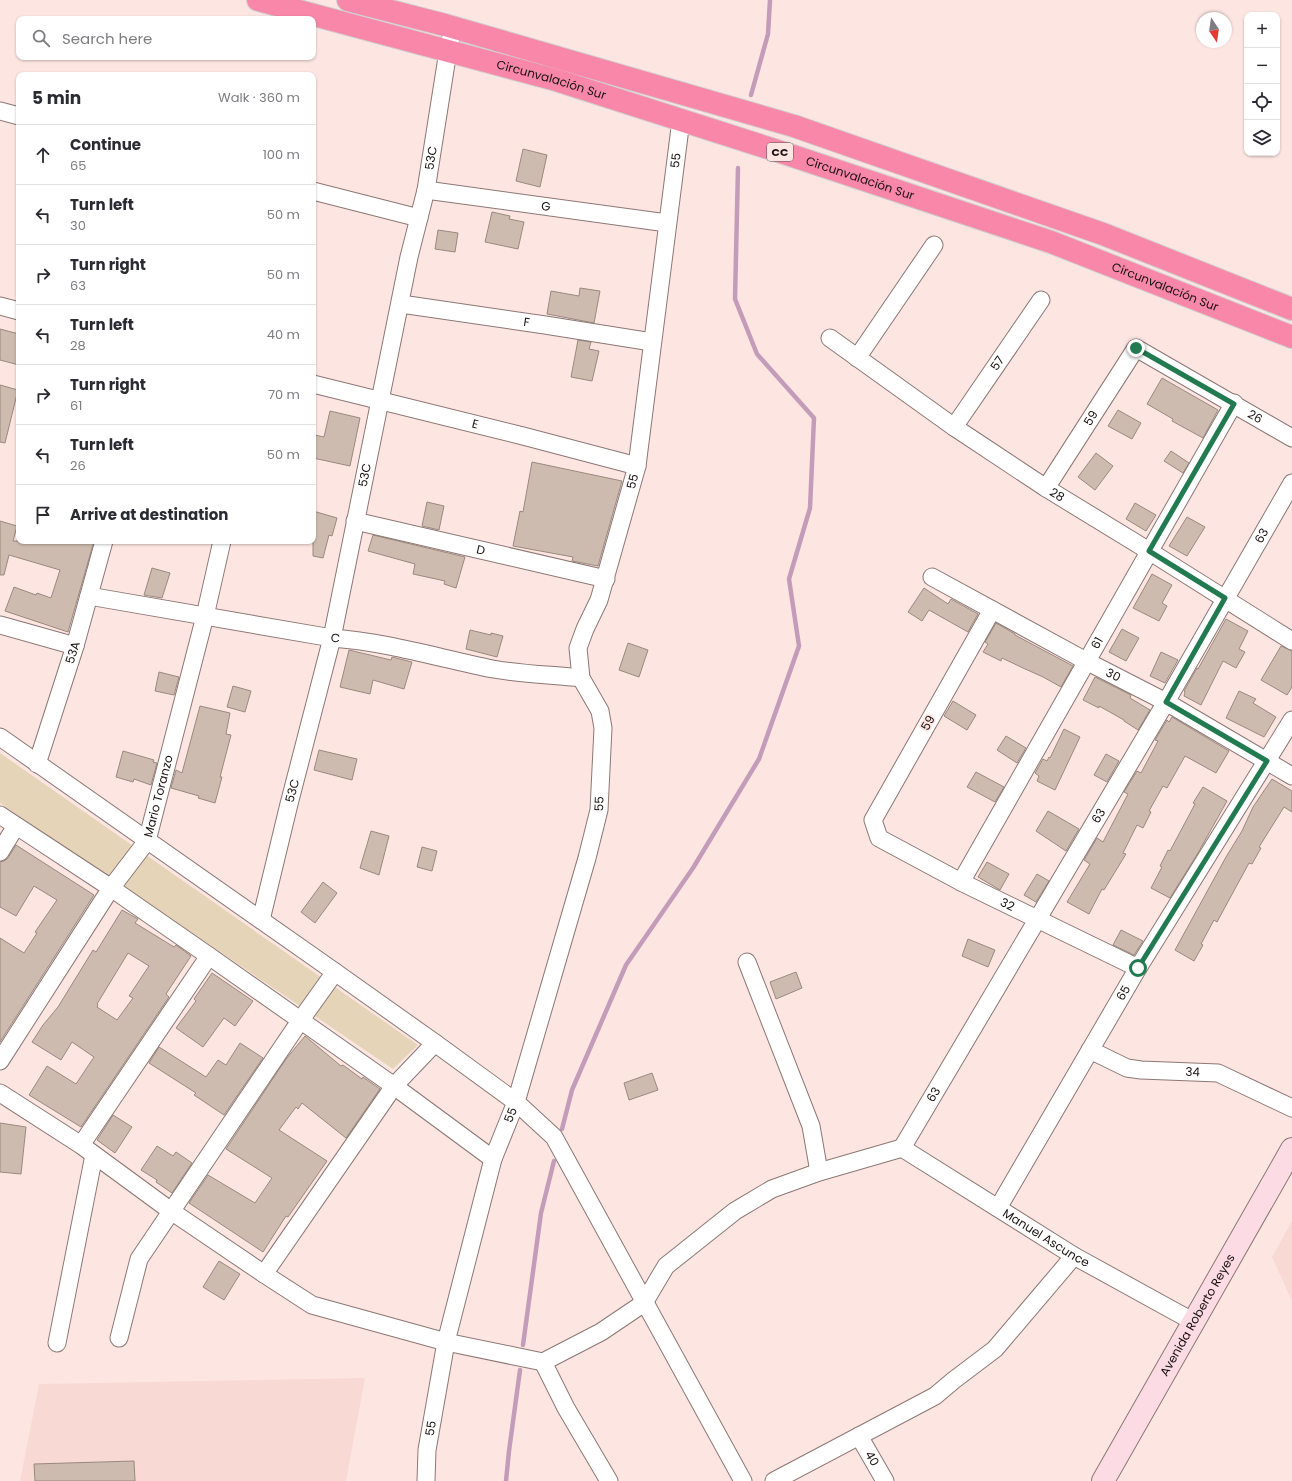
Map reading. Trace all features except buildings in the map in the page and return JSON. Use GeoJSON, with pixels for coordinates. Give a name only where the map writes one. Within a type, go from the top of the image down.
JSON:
{"type":"FeatureCollection","features":[{"type":"Feature","properties":{"kind":"highway","name":"Circunvalación Sur"},"geometry":{"type":"LineString","coordinates":[[258,0],[556,80],[681,120],[1051,242],[1292,337]]}},
{"type":"Feature","properties":{"kind":"highway","name":"Circunvalación Sur"},"geometry":{"type":"LineString","coordinates":[[348,0],[453,28],[794,126],[1103,234],[1292,309]]}},
{"type":"Feature","properties":{"kind":"main road","name":"Avenida Roberto Reyes"},"geometry":{"type":"LineString","coordinates":[[1104,1481],[1292,1149]]}},
{"type":"Feature","properties":{"kind":"street","name":"53C"},"geometry":{"type":"LineString","coordinates":[[261,920],[332,638],[401,304],[409,257],[426,190],[453,28]]}},
{"type":"Feature","properties":{"kind":"street"},"geometry":{"type":"LineString","coordinates":[[0,111],[16,115]]}},
{"type":"Feature","properties":{"kind":"street","name":"55"},"geometry":{"type":"LineString","coordinates":[[426,1481],[427,1450],[446,1342],[493,1159],[516,1102],[588,858],[599,810],[603,728],[600,710],[582,678],[578,648],[600,600],[637,466],[681,120]]}},
{"type":"Feature","properties":{"kind":"street","name":"G"},"geometry":{"type":"LineString","coordinates":[[426,190],[667,223]]}},
{"type":"Feature","properties":{"kind":"street"},"geometry":{"type":"LineString","coordinates":[[316,192],[419,218]]}},
{"type":"Feature","properties":{"kind":"street"},"geometry":{"type":"LineString","coordinates":[[857,358],[934,245]]}},
{"type":"Feature","properties":{"kind":"street","name":"57"},"geometry":{"type":"LineString","coordinates":[[954,427],[1041,300]]}},
{"type":"Feature","properties":{"kind":"street","name":"F"},"geometry":{"type":"LineString","coordinates":[[401,304],[652,342]]}},
{"type":"Feature","properties":{"kind":"street"},"geometry":{"type":"LineString","coordinates":[[0,306],[16,310]]}},
{"type":"Feature","properties":{"kind":"street","name":"28"},"geometry":{"type":"LineString","coordinates":[[830,338],[954,427],[1046,488],[1292,641]]}},
{"type":"Feature","properties":{"kind":"street","name":"26"},"geometry":{"type":"LineString","coordinates":[[1136,348],[1292,438]]}},
{"type":"Feature","properties":{"kind":"street","name":"59"},"geometry":{"type":"LineString","coordinates":[[1046,488],[1136,348]]}},
{"type":"Feature","properties":{"kind":"street","name":"E"},"geometry":{"type":"LineString","coordinates":[[316,385],[380,402],[524,436],[637,466]]}},
{"type":"Feature","properties":{"kind":"street","name":"61"},"geometry":{"type":"LineString","coordinates":[[961,882],[1234,404]]}},
{"type":"Feature","properties":{"kind":"street","name":"63"},"geometry":{"type":"LineString","coordinates":[[902,1148],[1166,702],[1292,483]]}},
{"type":"Feature","properties":{"kind":"street","name":"D"},"geometry":{"type":"LineString","coordinates":[[355,521],[606,578]]}},
{"type":"Feature","properties":{"kind":"street","name":"53A"},"geometry":{"type":"LineString","coordinates":[[38,764],[75,646],[103,544]]}},
{"type":"Feature","properties":{"kind":"street","name":"Mario Toranzo"},"geometry":{"type":"LineString","coordinates":[[0,1061],[111,888],[147,840],[205,616],[221,544]]}},
{"type":"Feature","properties":{"kind":"street","name":"30"},"geometry":{"type":"LineString","coordinates":[[932,577],[1086,661],[1166,702],[1292,776]]}},
{"type":"Feature","properties":{"kind":"street","name":"C"},"geometry":{"type":"LineString","coordinates":[[89,596],[332,638],[356,640],[414,650],[495,669],[582,678]]}},
{"type":"Feature","properties":{"kind":"street","name":"59"},"geometry":{"type":"LineString","coordinates":[[879,838],[873,820],[992,610]]}},
{"type":"Feature","properties":{"kind":"street"},"geometry":{"type":"LineString","coordinates":[[0,625],[75,646]]}},
{"type":"Feature","properties":{"kind":"street","name":"65"},"geometry":{"type":"LineString","coordinates":[[998,1208],[1138,968],[1292,720]]}},
{"type":"Feature","properties":{"kind":"street"},"geometry":{"type":"LineString","coordinates":[[0,737],[435,1043],[516,1102],[554,1137],[743,1481]]}},
{"type":"Feature","properties":{"kind":"street"},"geometry":{"type":"LineString","coordinates":[[0,815],[111,888],[209,956],[394,1086],[493,1159]]}},
{"type":"Feature","properties":{"kind":"street"},"geometry":{"type":"LineString","coordinates":[[0,852],[16,826]]}},
{"type":"Feature","properties":{"kind":"street","name":"32"},"geometry":{"type":"LineString","coordinates":[[879,838],[961,882],[1138,968]]}},
{"type":"Feature","properties":{"kind":"street"},"geometry":{"type":"LineString","coordinates":[[57,1342],[88,1150],[209,956]]}},
{"type":"Feature","properties":{"kind":"street"},"geometry":{"type":"LineString","coordinates":[[747,962],[811,1126],[819,1172]]}},
{"type":"Feature","properties":{"kind":"street"},"geometry":{"type":"LineString","coordinates":[[119,1338],[139,1259],[300,1021],[335,972]]}},
{"type":"Feature","properties":{"kind":"street"},"geometry":{"type":"LineString","coordinates":[[264,1274],[394,1086],[435,1043]]}},
{"type":"Feature","properties":{"kind":"street","name":"34"},"geometry":{"type":"LineString","coordinates":[[1090,1050],[1128,1068],[1141,1070],[1218,1073],[1292,1108]]}},
{"type":"Feature","properties":{"kind":"street"},"geometry":{"type":"LineString","coordinates":[[0,1093],[88,1150],[171,1211],[264,1274],[312,1304],[446,1342],[542,1362],[601,1332],[644,1303],[666,1266],[734,1211],[772,1189],[819,1172],[902,1148]]}},
{"type":"Feature","properties":{"kind":"street","name":"Manuel Ascunce"},"geometry":{"type":"LineString","coordinates":[[902,1148],[1074,1256],[1194,1322]]}},
{"type":"Feature","properties":{"kind":"street"},"geometry":{"type":"LineString","coordinates":[[774,1481],[936,1396],[954,1380],[995,1349],[1074,1256]]}},
{"type":"Feature","properties":{"kind":"street"},"geometry":{"type":"LineString","coordinates":[[542,1362],[566,1408],[609,1481]]}},
{"type":"Feature","properties":{"kind":"street","name":"40"},"geometry":{"type":"LineString","coordinates":[[859,1436],[885,1481]]}},
{"type":"Feature","properties":{"kind":"shaded area"},"geometry":{"type":"Polygon","coordinates":[[[0,753],[418,1045],[393,1069],[0,803],[0,753]]]}},
{"type":"Feature","properties":{"kind":"shaded area"},"geometry":{"type":"Polygon","coordinates":[[[1292,1221],[1292,1301],[1272,1257],[1292,1221]]]}},
{"type":"Feature","properties":{"kind":"shaded area"},"geometry":{"type":"Polygon","coordinates":[[[365,1378],[346,1481],[20,1481],[39,1384],[365,1378]]]}},
{"type":"Feature","properties":{"kind":"waterway"},"geometry":{"type":"LineString","coordinates":[[751,95],[768,34],[770,0]]}},
{"type":"Feature","properties":{"kind":"waterway"},"geometry":{"type":"LineString","coordinates":[[562,1129],[572,1090],[626,965],[693,868],[759,759],[799,646],[789,579],[810,508],[814,418],[757,354],[735,299],[738,168]]}},
{"type":"Feature","properties":{"kind":"waterway"},"geometry":{"type":"LineString","coordinates":[[523,1345],[541,1213],[554,1161]]}},
{"type":"Feature","properties":{"kind":"waterway"},"geometry":{"type":"LineString","coordinates":[[506,1481],[520,1370]]}},
{"type":"Feature","properties":{"kind":"route"},"geometry":{"type":"LineString","coordinates":[[1136,348],[1234,404],[1149,551],[1225,598],[1166,702],[1267,761],[1138,968]]}}]}
